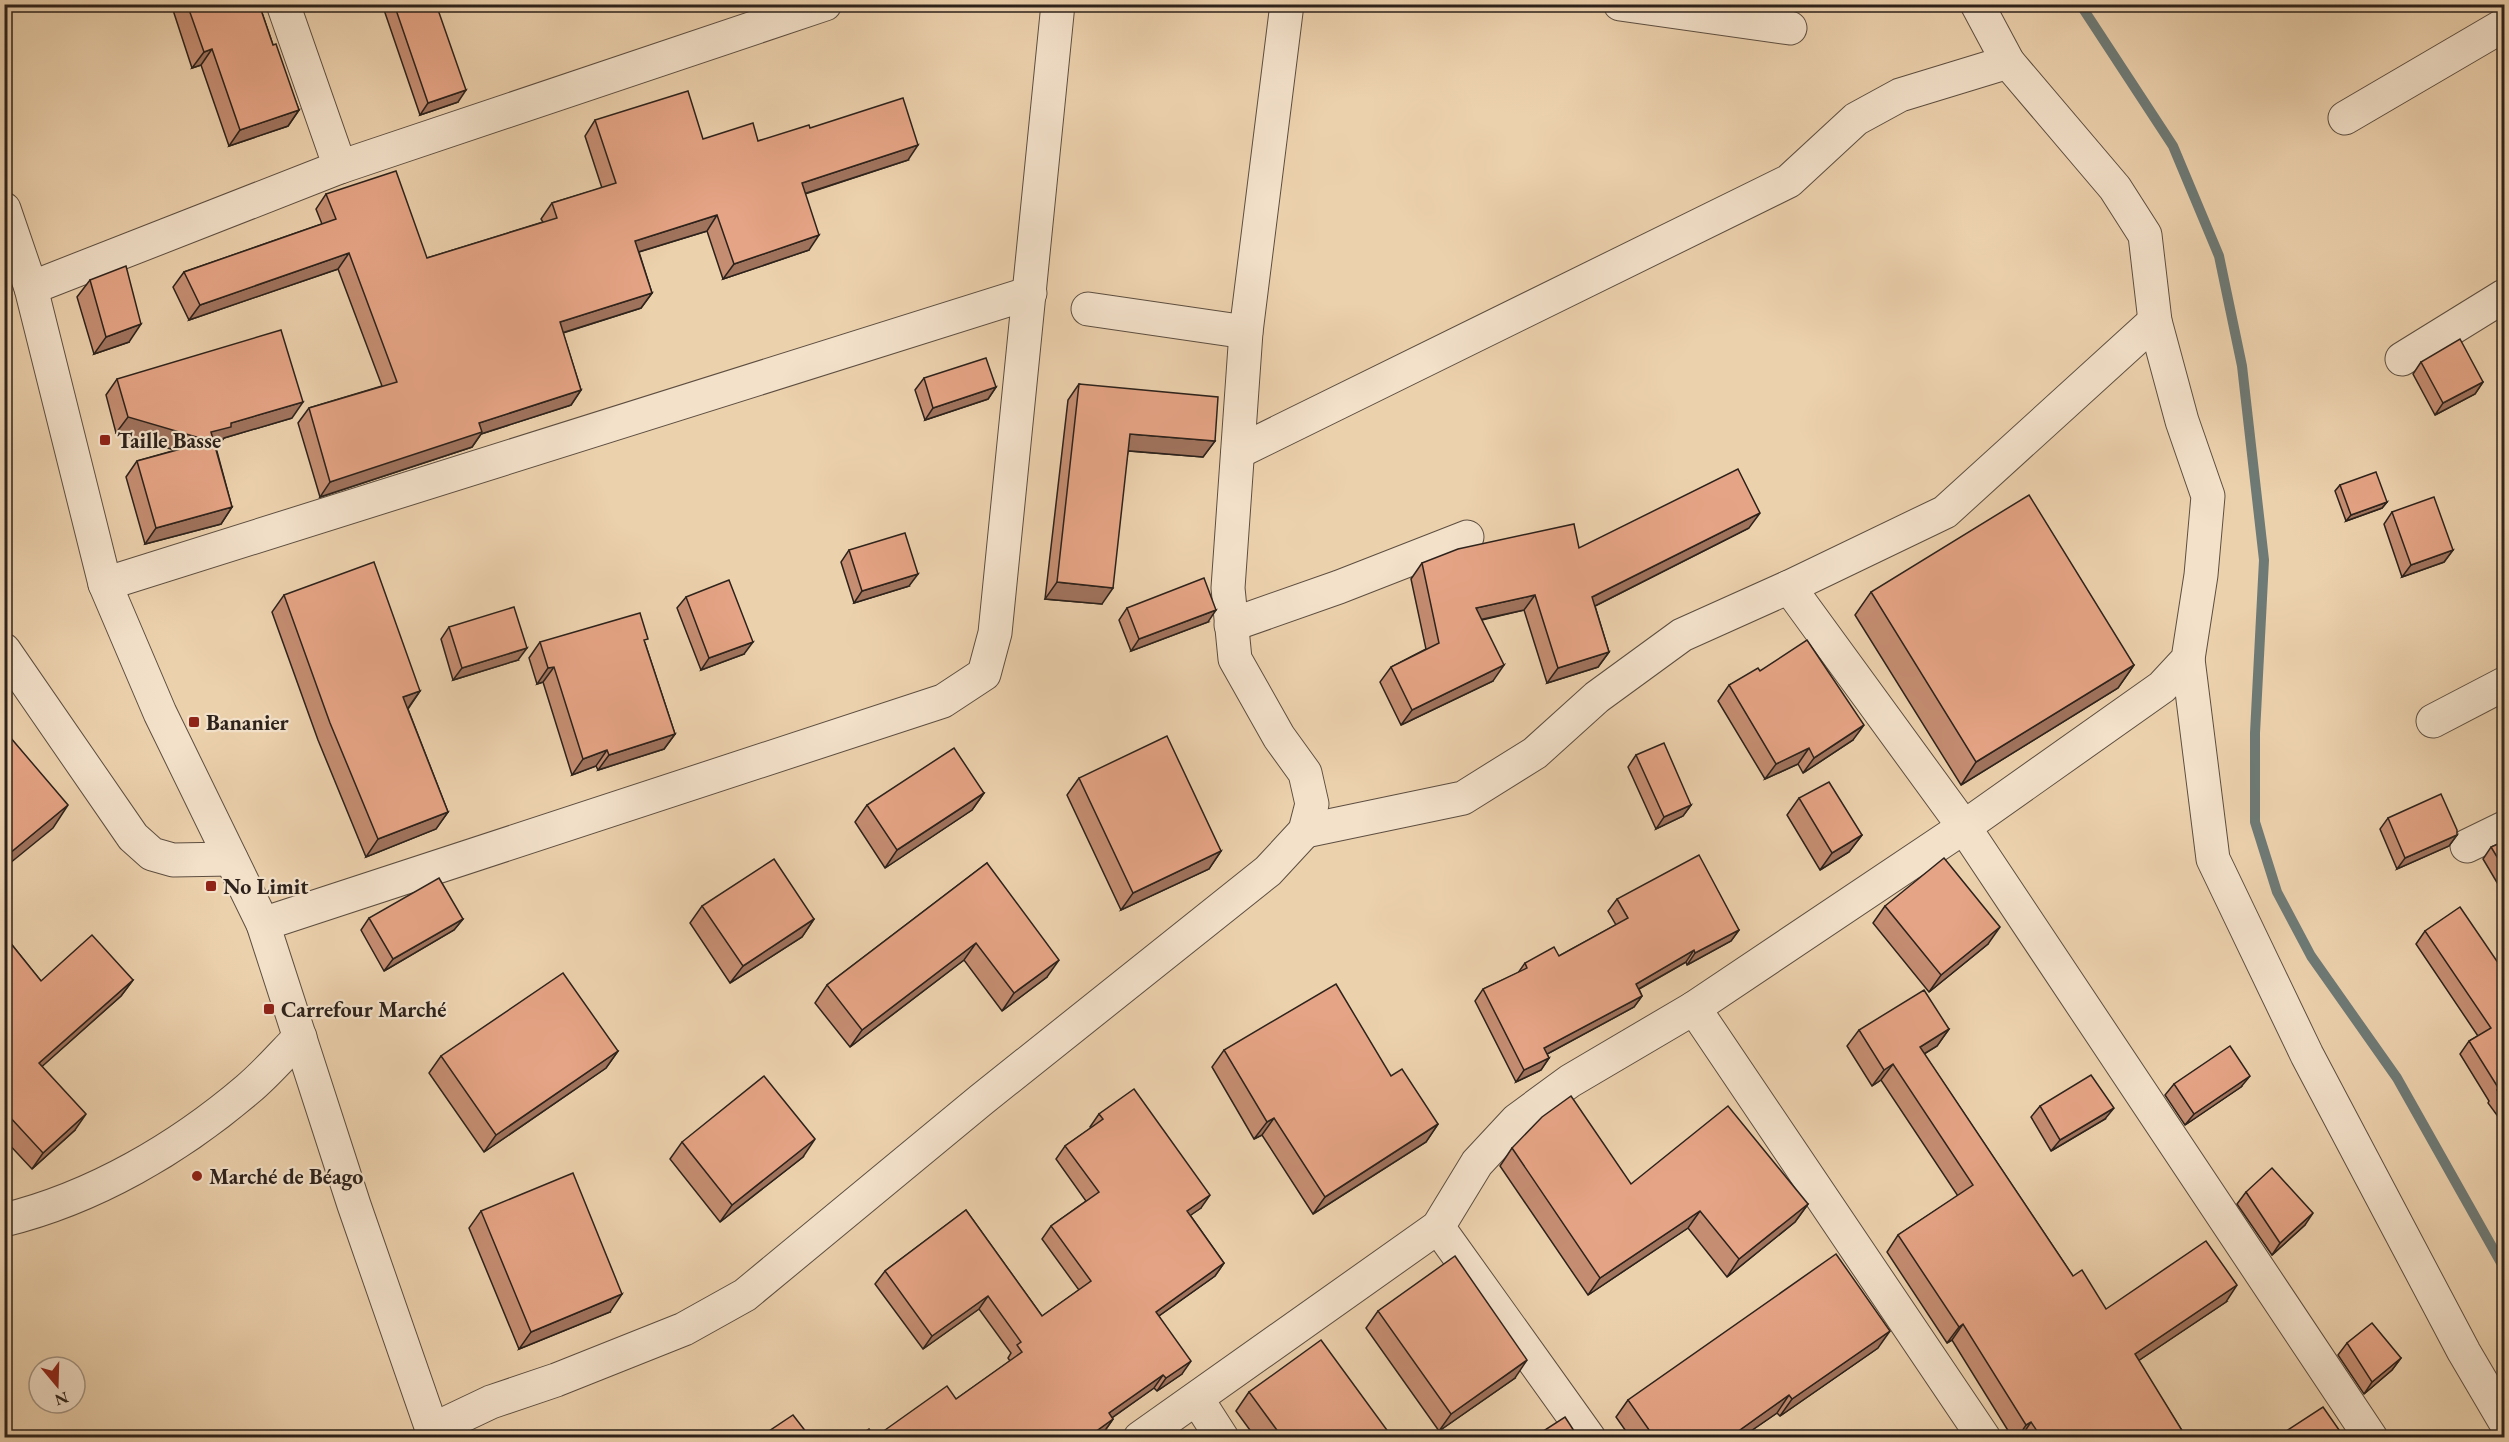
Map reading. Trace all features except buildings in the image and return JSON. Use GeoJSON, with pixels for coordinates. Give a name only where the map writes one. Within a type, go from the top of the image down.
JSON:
{"type":"FeatureCollection","features":[{"type":"Feature","properties":{"kind":"street"},"geometry":{"type":"LineString","coordinates":[[283,4],[340,167]]}},
{"type":"Feature","properties":{"kind":"street"},"geometry":{"type":"LineString","coordinates":[[31,288],[340,167],[825,4]]}},
{"type":"Feature","properties":{"kind":"street"},"geometry":{"type":"LineString","coordinates":[[263,924],[943,701],[984,674],[995,633],[1058,4]]}},
{"type":"Feature","properties":{"kind":"street"},"geometry":{"type":"LineString","coordinates":[[4,209],[31,288],[105,584],[160,714],[263,924],[433,1434],[491,1402],[596,1365],[684,1329],[745,1295],[981,1100],[1268,871],[1305,831],[1312,804],[1305,773],[1279,737],[1235,659],[1228,588],[1246,332],[1287,4]]}},
{"type":"Feature","properties":{"kind":"street"},"geometry":{"type":"LineString","coordinates":[[1620,4],[1790,28]]}},
{"type":"Feature","properties":{"kind":"street"},"geometry":{"type":"LineString","coordinates":[[1977,4],[2008,62],[2115,188],[2145,236],[2155,321],[2182,421],[2208,496],[2201,575],[2188,659],[2213,859],[2307,1054],[2464,1352],[2505,1420]]}},
{"type":"Feature","properties":{"kind":"street"},"geometry":{"type":"LineString","coordinates":[[2345,118],[2500,38]]}},
{"type":"Feature","properties":{"kind":"street"},"geometry":{"type":"LineString","coordinates":[[1238,452],[1789,181],[1856,119],[1900,95],[2008,62]]}},
{"type":"Feature","properties":{"kind":"street"},"geometry":{"type":"LineString","coordinates":[[105,584],[1030,293]]}},
{"type":"Feature","properties":{"kind":"street"},"geometry":{"type":"LineString","coordinates":[[2402,359],[2505,296]]}},
{"type":"Feature","properties":{"kind":"street"},"geometry":{"type":"LineString","coordinates":[[1088,309],[1246,332]]}},
{"type":"Feature","properties":{"kind":"street"},"geometry":{"type":"LineString","coordinates":[[1305,831],[1463,798],[1535,753],[1597,697],[1682,635],[1789,587],[1945,512],[2155,321]]}},
{"type":"Feature","properties":{"kind":"street"},"geometry":{"type":"LineString","coordinates":[[1232,626],[1467,537]]}},
{"type":"Feature","properties":{"kind":"street"},"geometry":{"type":"LineString","coordinates":[[1789,587],[1964,827],[2371,1437]]}},
{"type":"Feature","properties":{"kind":"street"},"geometry":{"type":"LineString","coordinates":[[4,650],[133,837],[152,854],[173,860],[231,858]]}},
{"type":"Feature","properties":{"kind":"street"},"geometry":{"type":"LineString","coordinates":[[1140,1437],[1438,1227],[1477,1163],[1517,1120],[1570,1081],[1694,1008],[1964,827],[2162,687],[2188,659]]}},
{"type":"Feature","properties":{"kind":"street"},"geometry":{"type":"LineString","coordinates":[[2433,721],[2505,684]]}},
{"type":"Feature","properties":{"kind":"street"},"geometry":{"type":"LineString","coordinates":[[2467,846],[2505,828]]}},
{"type":"Feature","properties":{"kind":"street"},"geometry":{"type":"LineString","coordinates":[[1694,1008],[1850,1242],[1984,1437]]}},
{"type":"Feature","properties":{"kind":"street"},"geometry":{"type":"LineString","coordinates":[[4,1220],[30,1213],[89,1190],[147,1161],[198,1127],[249,1088],[300,1037]]}},
{"type":"Feature","properties":{"kind":"street"},"geometry":{"type":"LineString","coordinates":[[1438,1227],[1589,1437]]}},
{"type":"Feature","properties":{"kind":"street"},"geometry":{"type":"LineString","coordinates":[[1197,1399],[1222,1437]]}},
{"type":"Feature","properties":{"kind":"waterway"},"geometry":{"type":"LineString","coordinates":[[2080,4],[2173,146],[2219,256],[2242,366],[2264,560],[2255,733],[2255,822],[2277,892],[2311,956],[2397,1078],[2504,1268]]}},
{"type":"Feature","properties":{"kind":"place","name":"Taille Basse"},"geometry":{"type":"Point","coordinates":[105,440]}},
{"type":"Feature","properties":{"kind":"place","name":"Bananier"},"geometry":{"type":"Point","coordinates":[194,722]}},
{"type":"Feature","properties":{"kind":"place","name":"No Limit"},"geometry":{"type":"Point","coordinates":[211,886]}},
{"type":"Feature","properties":{"kind":"place","name":"Carrefour Marché"},"geometry":{"type":"Point","coordinates":[269,1009]}},
{"type":"Feature","properties":{"kind":"place","name":"Marché de Béago"},"geometry":{"type":"Point","coordinates":[197,1176]}}]}
